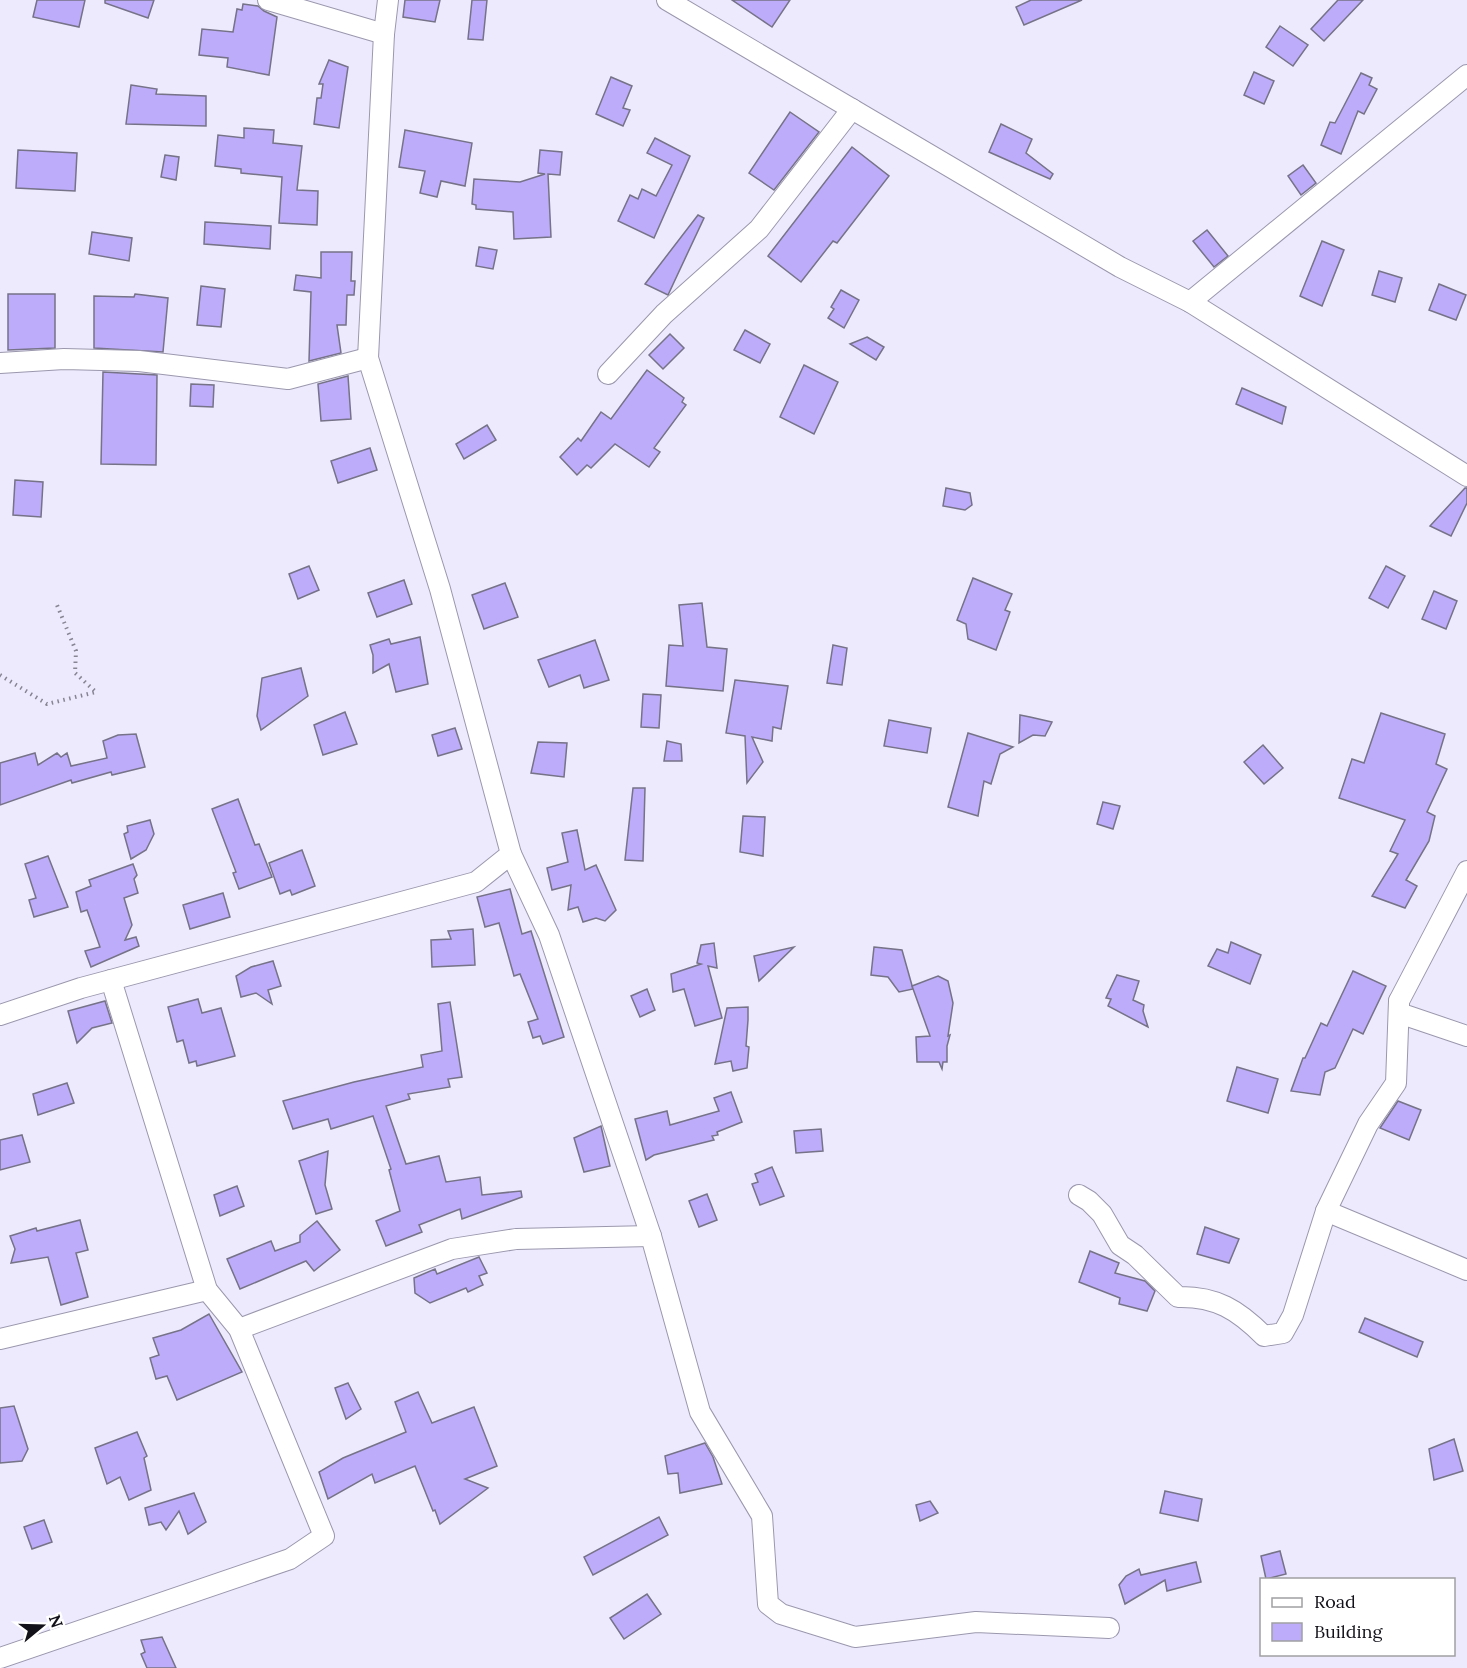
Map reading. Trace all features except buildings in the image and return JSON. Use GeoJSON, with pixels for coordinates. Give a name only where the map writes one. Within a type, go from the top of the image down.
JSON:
{"type":"FeatureCollection","features":[{"type":"Feature","properties":{"kind":"street"},"geometry":{"type":"LineString","coordinates":[[268,0],[384,34]]}},
{"type":"Feature","properties":{"kind":"street"},"geometry":{"type":"LineString","coordinates":[[388,0],[384,34],[368,358],[440,589],[511,854],[549,934],[651,1236],[700,1412],[762,1516],[768,1604],[781,1614],[855,1637],[976,1622],[1109,1628]]}},
{"type":"Feature","properties":{"kind":"street"},"geometry":{"type":"LineString","coordinates":[[667,0],[1120,267],[1190,302],[1467,476]]}},
{"type":"Feature","properties":{"kind":"street"},"geometry":{"type":"LineString","coordinates":[[1190,302],[1467,75]]}},
{"type":"Feature","properties":{"kind":"street"},"geometry":{"type":"LineString","coordinates":[[608,374],[664,314],[759,229],[852,109]]}},
{"type":"Feature","properties":{"kind":"street"},"geometry":{"type":"LineString","coordinates":[[0,363],[64,359],[140,361],[288,379],[368,358]]}},
{"type":"Feature","properties":{"kind":"street"},"geometry":{"type":"LineString","coordinates":[[0,1015],[111,980],[476,882],[511,854]]}},
{"type":"Feature","properties":{"kind":"street"},"geometry":{"type":"LineString","coordinates":[[1079,1195],[1102,1214],[1120,1245],[1135,1255],[1178,1297],[1197,1297],[1224,1305],[1249,1321],[1264,1336],[1283,1334],[1293,1315],[1326,1211],[1368,1124],[1396,1083],[1399,1001],[1467,871]]}},
{"type":"Feature","properties":{"kind":"street"},"geometry":{"type":"LineString","coordinates":[[0,1659],[290,1559],[324,1536],[239,1329],[207,1290],[111,980]]}},
{"type":"Feature","properties":{"kind":"street"},"geometry":{"type":"LineString","coordinates":[[1399,1001],[1399,1013],[1467,1036]]}},
{"type":"Feature","properties":{"kind":"street"},"geometry":{"type":"LineString","coordinates":[[1326,1211],[1467,1270]]}},
{"type":"Feature","properties":{"kind":"street"},"geometry":{"type":"LineString","coordinates":[[239,1329],[452,1249],[516,1239],[651,1236]]}},
{"type":"Feature","properties":{"kind":"street"},"geometry":{"type":"LineString","coordinates":[[0,1339],[207,1290]]}},
{"type":"Feature","properties":{"kind":"path"},"geometry":{"type":"LineString","coordinates":[[0,675],[47,704],[96,692],[75,673],[76,651],[57,605]]}}]}
